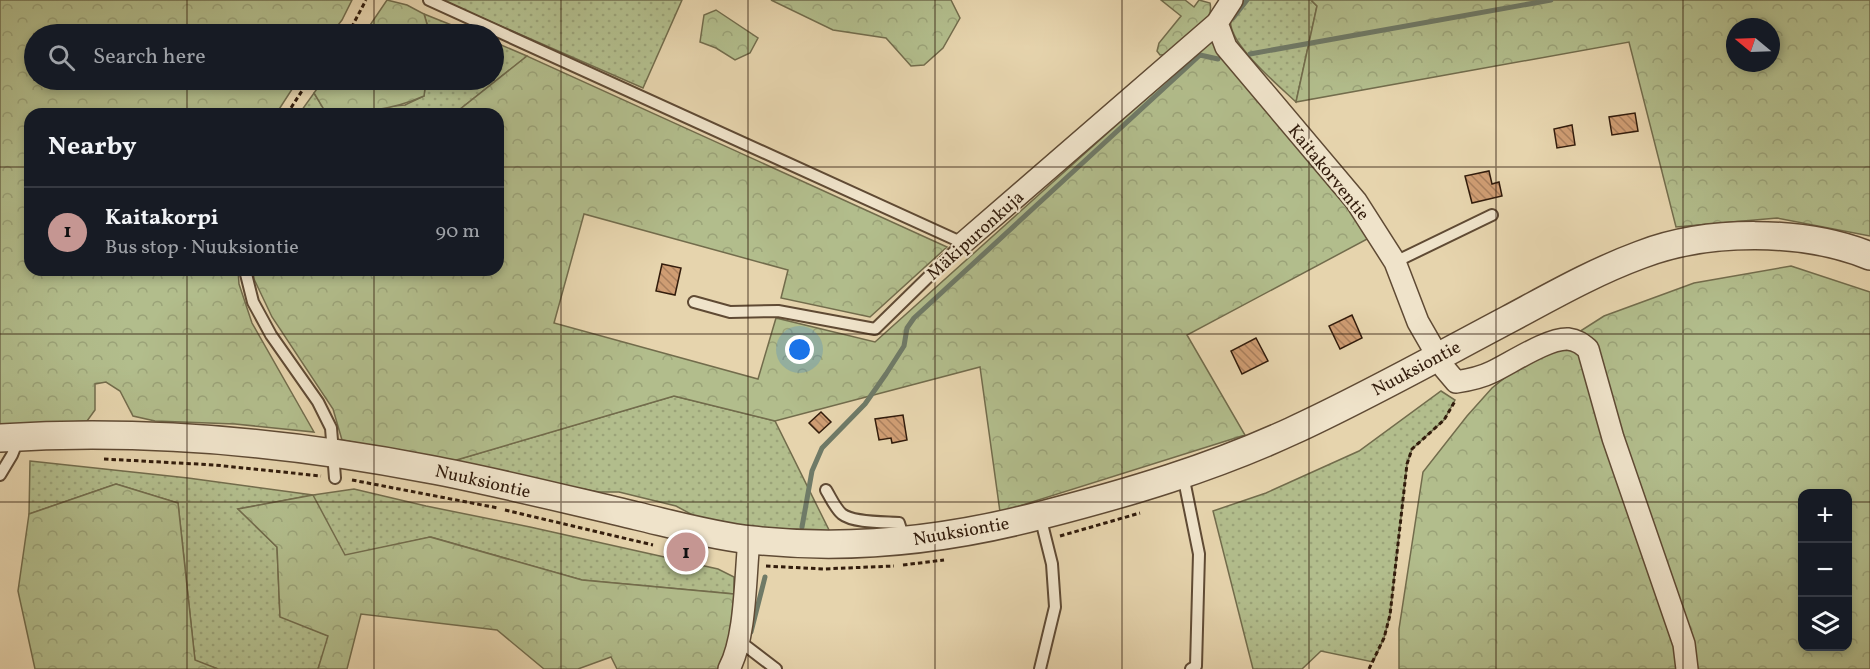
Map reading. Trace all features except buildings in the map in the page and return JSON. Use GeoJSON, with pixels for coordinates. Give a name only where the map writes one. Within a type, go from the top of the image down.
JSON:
{"type":"FeatureCollection","features":[{"type":"Feature","properties":{"kind":"street","name":"Mäkipuronkuja"},"geometry":{"type":"LineString","coordinates":[[963,243],[1223,9]]}},
{"type":"Feature","properties":{"kind":"street","name":"Kaitakorventie"},"geometry":{"type":"LineString","coordinates":[[1223,9],[1226,47],[1356,201],[1395,262],[1418,322],[1437,356],[1456,382]]}},
{"type":"Feature","properties":{"kind":"street","name":"Nuuksiontie"},"geometry":{"type":"LineString","coordinates":[[10,438],[109,436],[216,440],[334,466],[429,469],[685,527],[748,552],[906,542],[971,531],[1043,528],[1183,475],[1290,432],[1351,403],[1575,283],[1646,252],[1695,241],[1745,235],[1806,239],[1870,256]]}},
{"type":"Feature","properties":{"kind":"street"},"geometry":{"type":"LineString","coordinates":[[1456,382],[1489,373],[1550,342],[1568,339],[1580,342],[1588,349],[1613,438],[1684,644],[1687,669]]}},
{"type":"Feature","properties":{"kind":"street"},"geometry":{"type":"LineString","coordinates":[[729,669],[735,657],[738,640],[748,552]]}},
{"type":"Feature","properties":{"kind":"lane"},"geometry":{"type":"LineString","coordinates":[[429,0],[482,24]]}},
{"type":"Feature","properties":{"kind":"lane"},"geometry":{"type":"LineString","coordinates":[[504,34],[963,243]]}},
{"type":"Feature","properties":{"kind":"lane"},"geometry":{"type":"LineString","coordinates":[[1395,262],[1492,215]]}},
{"type":"Feature","properties":{"kind":"lane","name":"Mäkipuronkuja"},"geometry":{"type":"LineString","coordinates":[[694,302],[730,312],[778,311],[875,329],[963,243]]}},
{"type":"Feature","properties":{"kind":"lane"},"geometry":{"type":"LineString","coordinates":[[246,276],[253,302],[271,335],[318,402],[331,428],[334,466]]}},
{"type":"Feature","properties":{"kind":"lane"},"geometry":{"type":"LineString","coordinates":[[0,475],[12,455],[10,438]]}},
{"type":"Feature","properties":{"kind":"lane"},"geometry":{"type":"LineString","coordinates":[[1183,475],[1199,554],[1196,666],[1191,669]]}},
{"type":"Feature","properties":{"kind":"lane"},"geometry":{"type":"LineString","coordinates":[[826,490],[844,516],[865,521],[899,523],[906,542]]}},
{"type":"Feature","properties":{"kind":"lane"},"geometry":{"type":"LineString","coordinates":[[1040,669],[1055,607],[1052,564],[1043,528]]}},
{"type":"Feature","properties":{"kind":"lane"},"geometry":{"type":"LineString","coordinates":[[738,640],[776,669]]}},
{"type":"Feature","properties":{"kind":"path"},"geometry":{"type":"LineString","coordinates":[[353,24],[366,0]]}},
{"type":"Feature","properties":{"kind":"path"},"geometry":{"type":"LineString","coordinates":[[292,108],[303,90]]}},
{"type":"Feature","properties":{"kind":"path"},"geometry":{"type":"LineString","coordinates":[[1369,669],[1384,638],[1390,615],[1407,464],[1412,449],[1444,420],[1455,400],[1456,382]]}},
{"type":"Feature","properties":{"kind":"path"},"geometry":{"type":"LineString","coordinates":[[99,459],[214,465],[334,466],[663,547]]}},
{"type":"Feature","properties":{"kind":"path"},"geometry":{"type":"LineString","coordinates":[[1043,528],[1142,512]]}},
{"type":"Feature","properties":{"kind":"path"},"geometry":{"type":"LineString","coordinates":[[748,552],[823,569],[927,563],[950,559]]}},
{"type":"Feature","properties":{"kind":"green space"},"geometry":{"type":"Polygon","coordinates":[[[0,0],[352,0],[339,24],[24,24],[24,90],[292,90],[280,108],[24,108],[24,276],[238,276],[252,323],[314,432],[235,424],[155,421],[133,416],[120,391],[106,382],[95,384],[95,410],[87,421],[0,426],[0,0]]]}},
{"type":"Feature","properties":{"kind":"green space"},"geometry":{"type":"Polygon","coordinates":[[[387,0],[407,5],[424,14],[427,24],[371,24],[387,0]]]}},
{"type":"Feature","properties":{"kind":"green space"},"geometry":{"type":"Polygon","coordinates":[[[441,0],[682,0],[643,88],[504,27],[504,24],[496,24],[441,0]]]}},
{"type":"Feature","properties":{"kind":"green space"},"geometry":{"type":"Polygon","coordinates":[[[771,0],[951,0],[960,18],[943,48],[924,65],[911,66],[886,38],[833,30],[771,0]]]}},
{"type":"Feature","properties":{"kind":"green space"},"geometry":{"type":"Polygon","coordinates":[[[1161,0],[1185,0],[1194,7],[1199,0],[1210,3],[1208,18],[1204,24],[1174,54],[1160,55],[1157,51],[1159,43],[1181,16],[1161,0]]]}},
{"type":"Feature","properties":{"kind":"green space"},"geometry":{"type":"Polygon","coordinates":[[[1240,0],[1311,0],[1317,6],[1296,102],[1259,67],[1234,35],[1231,19],[1240,0]]]}},
{"type":"Feature","properties":{"kind":"green space"},"geometry":{"type":"Polygon","coordinates":[[[1311,0],[1870,0],[1870,236],[1777,218],[1676,227],[1629,42],[1296,102],[1317,6],[1311,0]]]}},
{"type":"Feature","properties":{"kind":"green space"},"geometry":{"type":"Polygon","coordinates":[[[716,10],[758,38],[750,53],[735,60],[716,48],[700,42],[704,15],[716,10]]]}},
{"type":"Feature","properties":{"kind":"green space"},"geometry":{"type":"Polygon","coordinates":[[[424,14],[449,24],[427,24],[424,14]]]}},
{"type":"Feature","properties":{"kind":"green space"},"geometry":{"type":"Polygon","coordinates":[[[1211,40],[1371,237],[1187,335],[1245,435],[1000,512],[980,367],[775,421],[674,396],[453,461],[342,440],[333,409],[272,317],[254,276],[504,276],[504,108],[462,108],[484,90],[504,90],[504,74],[527,56],[947,247],[870,317],[781,298],[788,270],[584,214],[554,323],[758,379],[776,318],[875,342],[1211,40]]]}},
{"type":"Feature","properties":{"kind":"green space"},"geometry":{"type":"Polygon","coordinates":[[[504,46],[527,56],[504,74],[504,46]]]}},
{"type":"Feature","properties":{"kind":"green space"},"geometry":{"type":"Polygon","coordinates":[[[316,90],[425,90],[424,96],[386,108],[323,108],[314,93],[316,90]]]}},
{"type":"Feature","properties":{"kind":"green space"},"geometry":{"type":"Polygon","coordinates":[[[425,90],[484,90],[462,108],[371,108],[405,105],[424,96],[425,90]]]}},
{"type":"Feature","properties":{"kind":"green space"},"geometry":{"type":"Polygon","coordinates":[[[314,93],[323,108],[303,108],[314,93]]]}},
{"type":"Feature","properties":{"kind":"green space"},"geometry":{"type":"Polygon","coordinates":[[[1791,266],[1870,292],[1870,669],[1399,669],[1399,629],[1423,472],[1492,388],[1550,342],[1568,339],[1604,316],[1694,283],[1791,266]]]}},
{"type":"Feature","properties":{"kind":"green space"},"geometry":{"type":"Polygon","coordinates":[[[1441,391],[1455,400],[1444,420],[1412,449],[1407,464],[1390,615],[1384,638],[1373,662],[1321,651],[1302,669],[1253,669],[1213,511],[1266,493],[1359,451],[1441,391]]]}},
{"type":"Feature","properties":{"kind":"green space"},"geometry":{"type":"Polygon","coordinates":[[[674,396],[775,421],[830,532],[782,532],[700,519],[676,506],[619,492],[599,492],[555,484],[453,461],[674,396]]]}},
{"type":"Feature","properties":{"kind":"green space"},"geometry":{"type":"Polygon","coordinates":[[[30,461],[188,478],[313,495],[354,489],[718,569],[734,577],[734,594],[582,580],[431,537],[345,556],[312,495],[238,509],[277,547],[280,616],[329,636],[318,669],[218,669],[195,661],[178,503],[116,484],[29,514],[30,461]]]}},
{"type":"Feature","properties":{"kind":"green space"},"geometry":{"type":"Polygon","coordinates":[[[116,484],[178,503],[195,660],[218,669],[35,669],[18,591],[29,514],[116,484]]]}},
{"type":"Feature","properties":{"kind":"green space"},"geometry":{"type":"Polygon","coordinates":[[[313,495],[345,555],[430,537],[582,580],[734,594],[728,642],[723,660],[719,669],[617,669],[611,657],[578,669],[544,669],[497,630],[361,614],[347,669],[318,669],[328,636],[280,617],[277,547],[238,509],[313,495]]]}},
{"type":"Feature","properties":{"kind":"waterway"},"geometry":{"type":"LineString","coordinates":[[1233,18],[1247,0]]}},
{"type":"Feature","properties":{"kind":"waterway"},"geometry":{"type":"LineString","coordinates":[[1250,54],[1551,0]]}},
{"type":"Feature","properties":{"kind":"waterway"},"geometry":{"type":"LineString","coordinates":[[802,527],[812,471],[822,448],[865,404],[904,346],[907,328],[914,318],[1200,55],[1218,59]]}},
{"type":"Feature","properties":{"kind":"waterway"},"geometry":{"type":"LineString","coordinates":[[751,632],[765,577]]}},
{"type":"Feature","properties":{"kind":"place","name":"Kaitakorpi"},"geometry":{"type":"Point","coordinates":[686,552]}}]}
